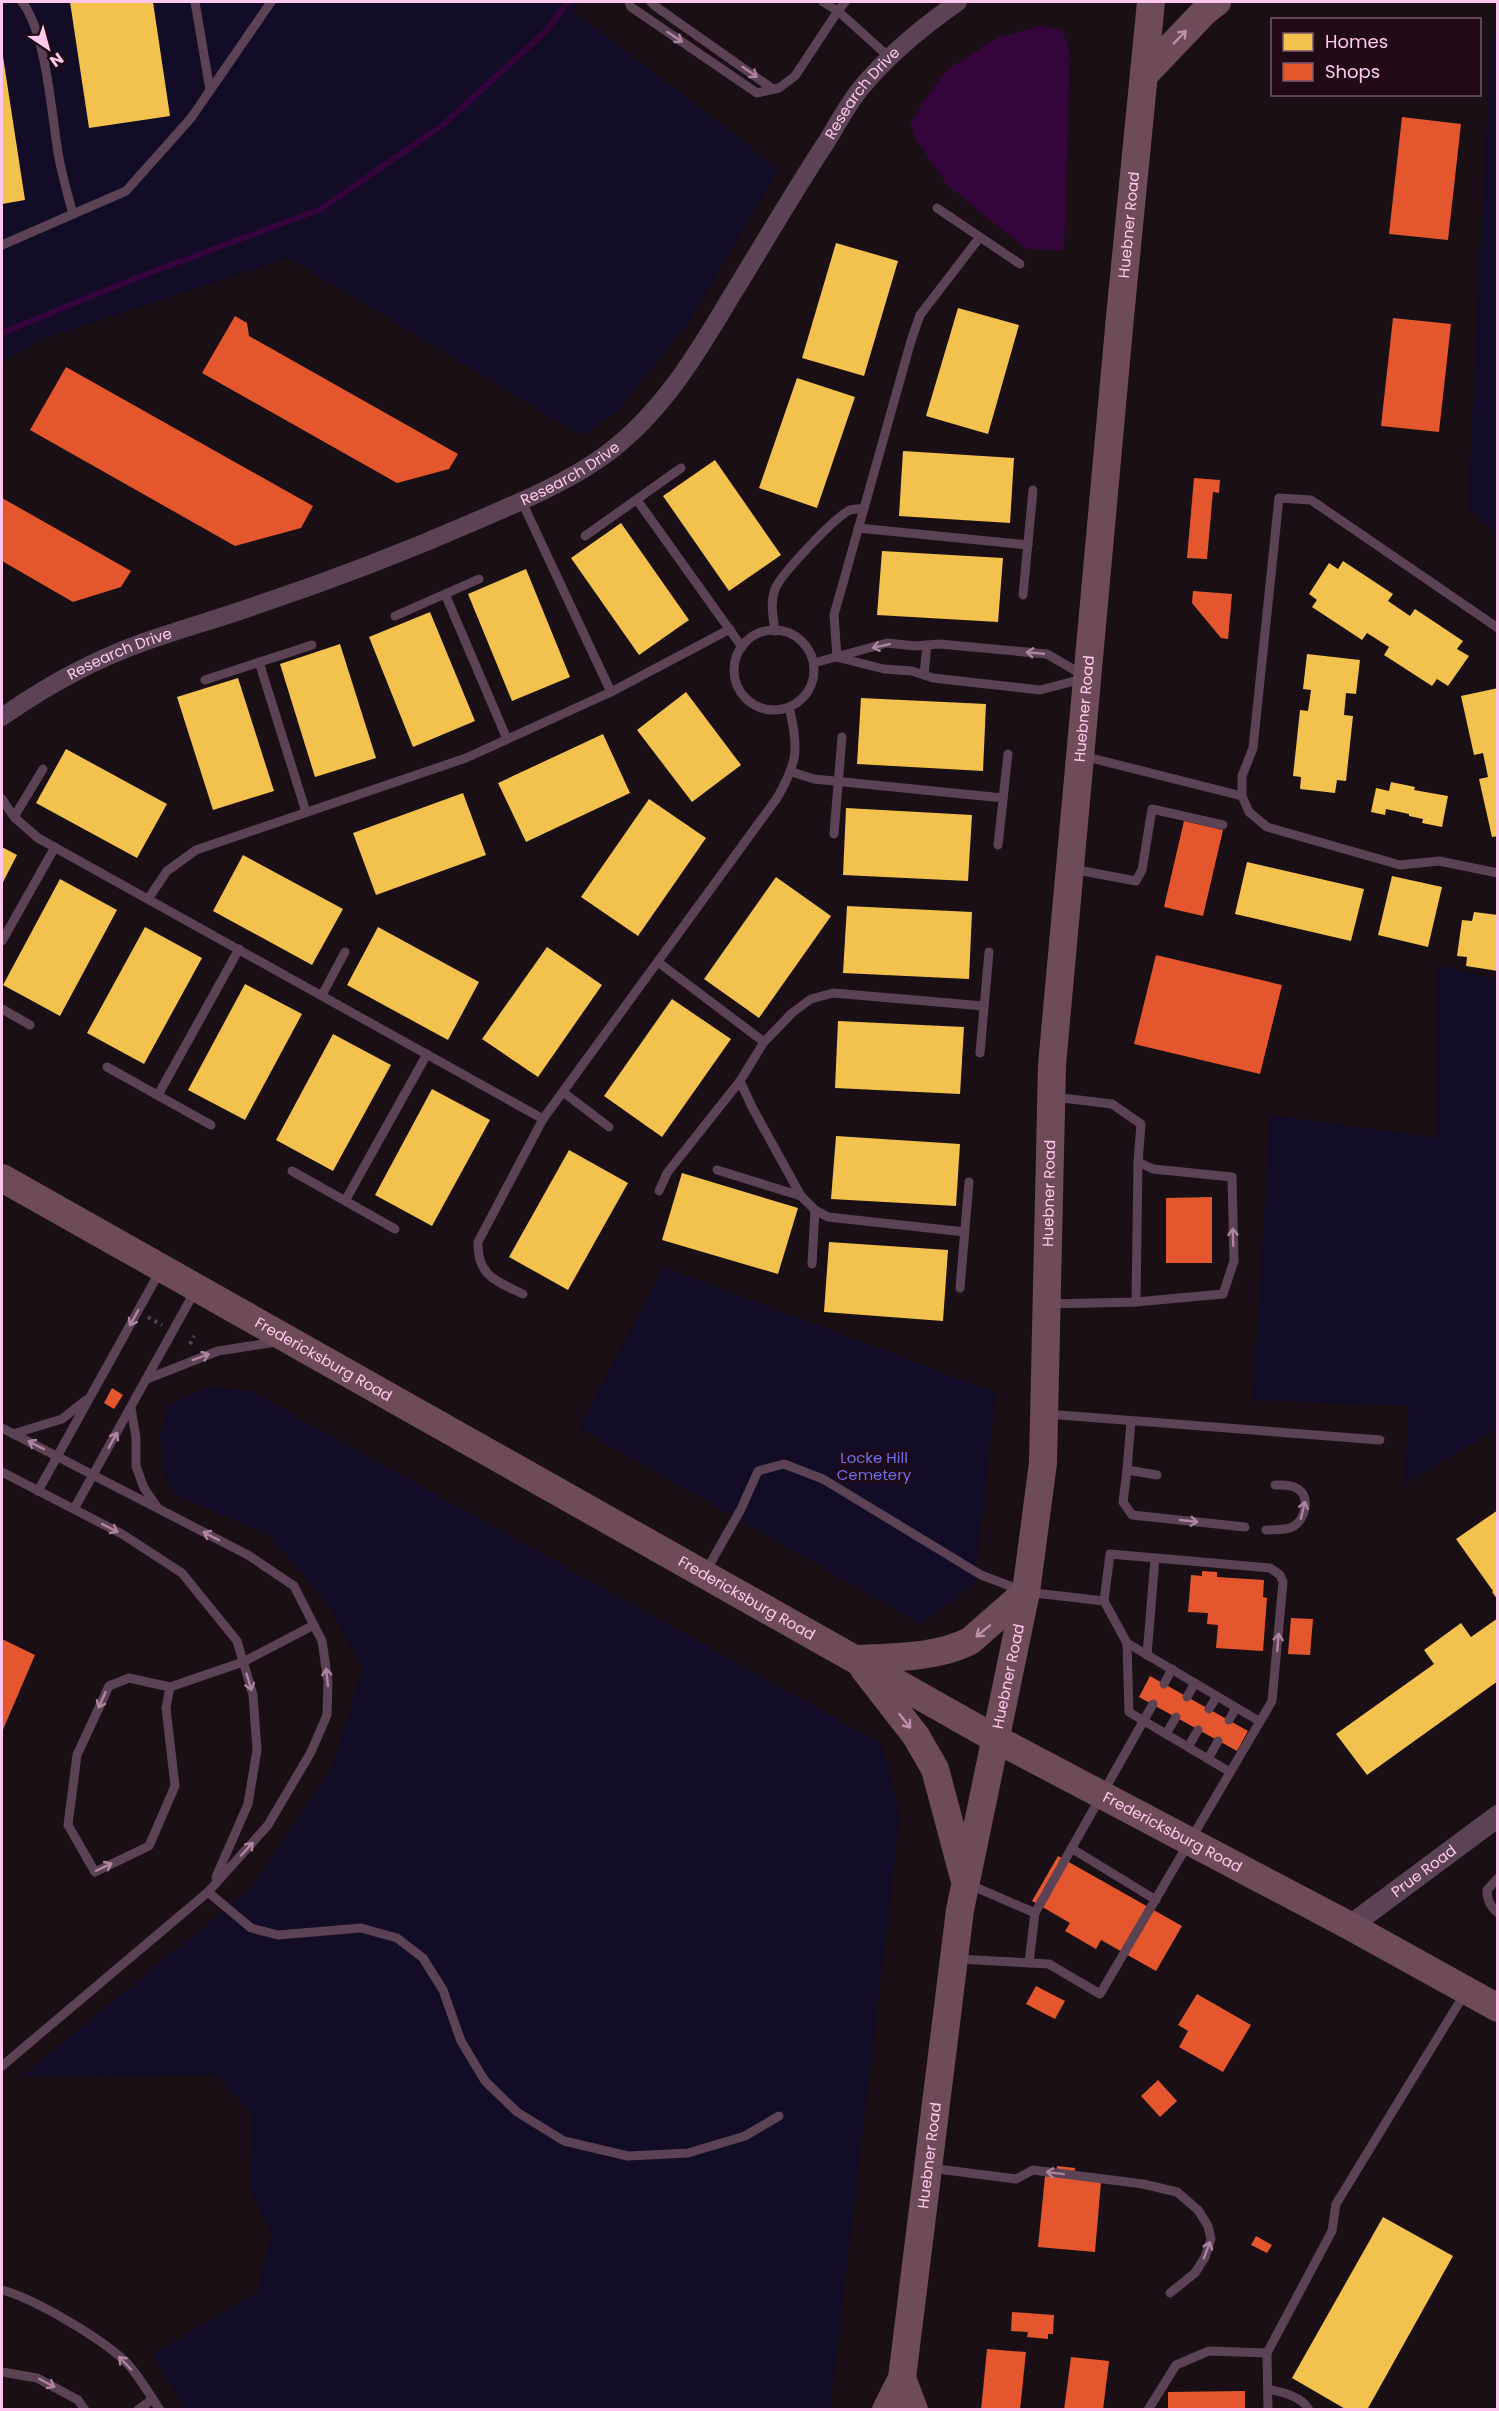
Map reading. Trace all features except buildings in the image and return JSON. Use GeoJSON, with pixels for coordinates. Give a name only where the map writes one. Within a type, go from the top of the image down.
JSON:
{"type":"FeatureCollection","features":[{"type":"Feature","properties":{"kind":"main road","name":"Huebner Road"},"geometry":{"type":"LineString","coordinates":[[886,2409],[902,2378],[965,1883],[1026,1592],[1043,1463],[1052,1065],[1151,2]]}},
{"type":"Feature","properties":{"kind":"main road"},"geometry":{"type":"LineString","coordinates":[[1144,75],[1205,11],[1218,2]]}},
{"type":"Feature","properties":{"kind":"main road","name":"Fredericksburg Road"},"geometry":{"type":"LineString","coordinates":[[2,1178],[996,1739],[1350,1926],[1497,2008]]}},
{"type":"Feature","properties":{"kind":"main road"},"geometry":{"type":"LineString","coordinates":[[856,1659],[900,1656],[961,1646],[1026,1592]]}},
{"type":"Feature","properties":{"kind":"main road"},"geometry":{"type":"LineString","coordinates":[[856,1659],[916,1736],[935,1769],[965,1883]]}},
{"type":"Feature","properties":{"kind":"main road","name":"Huebner Road"},"geometry":{"type":"LineString","coordinates":[[902,2378],[914,2409]]}},
{"type":"Feature","properties":{"kind":"street","name":"Research Drive"},"geometry":{"type":"LineString","coordinates":[[2,717],[40,690],[108,656],[398,555],[522,502],[574,476],[606,454],[663,400],[697,353],[854,99],[889,57],[925,25],[958,2]]}},
{"type":"Feature","properties":{"kind":"street","name":"Prue Road"},"geometry":{"type":"LineString","coordinates":[[1350,1926],[1497,1816]]}},
{"type":"Feature","properties":{"kind":"lane"},"geometry":{"type":"LineString","coordinates":[[22,2],[32,13],[43,60],[57,148],[73,214]]}},
{"type":"Feature","properties":{"kind":"lane"},"geometry":{"type":"LineString","coordinates":[[195,2],[210,90]]}},
{"type":"Feature","properties":{"kind":"lane"},"geometry":{"type":"LineString","coordinates":[[2,245],[126,191],[191,118],[271,2]]}},
{"type":"Feature","properties":{"kind":"lane"},"geometry":{"type":"LineString","coordinates":[[629,2],[631,7],[757,93],[778,88],[795,76],[845,2]]}},
{"type":"Feature","properties":{"kind":"lane"},"geometry":{"type":"LineString","coordinates":[[651,2],[773,89]]}},
{"type":"Feature","properties":{"kind":"lane"},"geometry":{"type":"LineString","coordinates":[[823,2],[838,11],[889,57]]}},
{"type":"Feature","properties":{"kind":"lane"},"geometry":{"type":"LineString","coordinates":[[937,208],[1020,264]]}},
{"type":"Feature","properties":{"kind":"lane"},"geometry":{"type":"LineString","coordinates":[[837,657],[834,615],[911,341],[920,315],[980,237]]}},
{"type":"Feature","properties":{"kind":"lane"},"geometry":{"type":"LineString","coordinates":[[585,536],[681,468]]}},
{"type":"Feature","properties":{"kind":"lane"},"geometry":{"type":"LineString","coordinates":[[1023,595],[1033,490]]}},
{"type":"Feature","properties":{"kind":"lane"},"geometry":{"type":"LineString","coordinates":[[1497,628],[1311,500],[1279,498],[1253,748],[1242,776],[1242,796],[1249,812],[1267,827],[1400,864],[1439,861],[1497,873]]}},
{"type":"Feature","properties":{"kind":"lane"},"geometry":{"type":"LineString","coordinates":[[637,500],[742,647]]}},
{"type":"Feature","properties":{"kind":"lane"},"geometry":{"type":"LineString","coordinates":[[522,502],[611,692]]}},
{"type":"Feature","properties":{"kind":"lane"},"geometry":{"type":"LineString","coordinates":[[775,631],[771,603],[776,586],[821,533],[850,510],[864,508]]}},
{"type":"Feature","properties":{"kind":"lane"},"geometry":{"type":"LineString","coordinates":[[858,528],[1028,544]]}},
{"type":"Feature","properties":{"kind":"lane"},"geometry":{"type":"LineString","coordinates":[[395,616],[479,579]]}},
{"type":"Feature","properties":{"kind":"lane"},"geometry":{"type":"LineString","coordinates":[[445,594],[507,739]]}},
{"type":"Feature","properties":{"kind":"lane"},"geometry":{"type":"LineString","coordinates":[[148,899],[167,871],[196,850],[465,758],[611,692],[730,629]]}},
{"type":"Feature","properties":{"kind":"lane"},"geometry":{"type":"LineString","coordinates":[[775,631],[796,637],[810,653],[814,663],[812,685],[806,694],[789,707],[779,710],[758,707],[741,693],[734,672],[735,661],[742,647],[754,636],[775,631]]}},
{"type":"Feature","properties":{"kind":"lane"},"geometry":{"type":"LineString","coordinates":[[814,663],[887,643],[927,645],[1047,654],[1087,677]]}},
{"type":"Feature","properties":{"kind":"lane"},"geometry":{"type":"LineString","coordinates":[[206,680],[312,645]]}},
{"type":"Feature","properties":{"kind":"lane"},"geometry":{"type":"LineString","coordinates":[[924,675],[927,645]]}},
{"type":"Feature","properties":{"kind":"lane"},"geometry":{"type":"LineString","coordinates":[[837,657],[884,669],[1040,690],[1087,677]]}},
{"type":"Feature","properties":{"kind":"lane"},"geometry":{"type":"LineString","coordinates":[[259,662],[306,812]]}},
{"type":"Feature","properties":{"kind":"lane"},"geometry":{"type":"LineString","coordinates":[[523,1294],[494,1280],[483,1270],[478,1257],[478,1242],[543,1119],[777,798],[792,772],[796,741],[789,707]]}},
{"type":"Feature","properties":{"kind":"lane"},"geometry":{"type":"LineString","coordinates":[[834,834],[842,736]]}},
{"type":"Feature","properties":{"kind":"lane"},"geometry":{"type":"LineString","coordinates":[[998,844],[1008,754]]}},
{"type":"Feature","properties":{"kind":"lane"},"geometry":{"type":"LineString","coordinates":[[1080,755],[1242,796]]}},
{"type":"Feature","properties":{"kind":"lane"},"geometry":{"type":"LineString","coordinates":[[14,817],[43,769]]}},
{"type":"Feature","properties":{"kind":"lane"},"geometry":{"type":"LineString","coordinates":[[792,772],[814,779],[838,782],[1003,798]]}},
{"type":"Feature","properties":{"kind":"lane"},"geometry":{"type":"LineString","coordinates":[[2,799],[14,817],[38,837],[543,1119]]}},
{"type":"Feature","properties":{"kind":"lane"},"geometry":{"type":"LineString","coordinates":[[1070,868],[1136,881],[1142,870],[1152,809],[1223,825]]}},
{"type":"Feature","properties":{"kind":"lane"},"geometry":{"type":"LineString","coordinates":[[2,941],[55,847]]}},
{"type":"Feature","properties":{"kind":"lane"},"geometry":{"type":"LineString","coordinates":[[158,1095],[239,949]]}},
{"type":"Feature","properties":{"kind":"lane"},"geometry":{"type":"LineString","coordinates":[[322,995],[345,952]]}},
{"type":"Feature","properties":{"kind":"lane"},"geometry":{"type":"LineString","coordinates":[[980,1053],[988,952]]}},
{"type":"Feature","properties":{"kind":"lane"},"geometry":{"type":"LineString","coordinates":[[658,962],[764,1042]]}},
{"type":"Feature","properties":{"kind":"lane"},"geometry":{"type":"LineString","coordinates":[[659,1191],[667,1173],[740,1081],[764,1042],[792,1013],[811,999],[832,993],[984,1006]]}},
{"type":"Feature","properties":{"kind":"lane"},"geometry":{"type":"LineString","coordinates":[[2,1008],[30,1025]]}},
{"type":"Feature","properties":{"kind":"lane"},"geometry":{"type":"LineString","coordinates":[[345,1200],[427,1054]]}},
{"type":"Feature","properties":{"kind":"lane"},"geometry":{"type":"LineString","coordinates":[[107,1067],[211,1125]]}},
{"type":"Feature","properties":{"kind":"lane"},"geometry":{"type":"LineString","coordinates":[[740,1081],[801,1196],[815,1210],[828,1217],[965,1232]]}},
{"type":"Feature","properties":{"kind":"lane"},"geometry":{"type":"LineString","coordinates":[[563,1092],[609,1127]]}},
{"type":"Feature","properties":{"kind":"lane"},"geometry":{"type":"LineString","coordinates":[[1052,1096],[1112,1104],[1141,1124],[1138,1162],[1136,1302]]}},
{"type":"Feature","properties":{"kind":"lane"},"geometry":{"type":"LineString","coordinates":[[1047,1304],[1136,1302],[1223,1294],[1234,1261],[1232,1177],[1153,1169],[1138,1162]]}},
{"type":"Feature","properties":{"kind":"lane"},"geometry":{"type":"LineString","coordinates":[[717,1170],[801,1196]]}},
{"type":"Feature","properties":{"kind":"lane"},"geometry":{"type":"LineString","coordinates":[[292,1171],[395,1228]]}},
{"type":"Feature","properties":{"kind":"lane"},"geometry":{"type":"LineString","coordinates":[[960,1288],[969,1182]]}},
{"type":"Feature","properties":{"kind":"lane"},"geometry":{"type":"LineString","coordinates":[[812,1264],[815,1210]]}},
{"type":"Feature","properties":{"kind":"lane"},"geometry":{"type":"LineString","coordinates":[[38,1491],[162,1269]]}},
{"type":"Feature","properties":{"kind":"lane"},"geometry":{"type":"LineString","coordinates":[[74,1509],[197,1288]]}},
{"type":"Feature","properties":{"kind":"lane"},"geometry":{"type":"LineString","coordinates":[[147,1379],[218,1351],[290,1340]]}},
{"type":"Feature","properties":{"kind":"lane"},"geometry":{"type":"LineString","coordinates":[[14,1434],[62,1419],[90,1397]]}},
{"type":"Feature","properties":{"kind":"lane"},"geometry":{"type":"LineString","coordinates":[[131,1408],[136,1438],[136,1466],[144,1488],[158,1509]]}},
{"type":"Feature","properties":{"kind":"lane"},"geometry":{"type":"LineString","coordinates":[[1044,1414],[1380,1440]]}},
{"type":"Feature","properties":{"kind":"lane"},"geometry":{"type":"LineString","coordinates":[[1131,1421],[1123,1502],[1132,1515],[1245,1527]]}},
{"type":"Feature","properties":{"kind":"lane"},"geometry":{"type":"LineString","coordinates":[[2,1428],[248,1555],[294,1586],[322,1641],[328,1682],[327,1715],[311,1752],[268,1825],[208,1892],[2,2066]]}},
{"type":"Feature","properties":{"kind":"lane"},"geometry":{"type":"LineString","coordinates":[[705,1574],[741,1509],[758,1471],[784,1464],[823,1479],[981,1575],[1026,1592],[1104,1601]]}},
{"type":"Feature","properties":{"kind":"lane"},"geometry":{"type":"LineString","coordinates":[[1127,1470],[1157,1475]]}},
{"type":"Feature","properties":{"kind":"lane"},"geometry":{"type":"LineString","coordinates":[[2,1472],[122,1534],[182,1573],[237,1641],[253,1695],[257,1750],[248,1804],[220,1871],[208,1892]]}},
{"type":"Feature","properties":{"kind":"lane"},"geometry":{"type":"LineString","coordinates":[[1266,1530],[1286,1529],[1294,1526],[1304,1512],[1306,1501],[1300,1490],[1290,1485],[1275,1485]]}},
{"type":"Feature","properties":{"kind":"lane"},"geometry":{"type":"LineString","coordinates":[[954,1959],[1048,1964],[1100,1994],[1272,1701],[1283,1582],[1280,1575],[1270,1568],[1110,1554],[1104,1601],[1127,1643],[1129,1712],[1230,1772]]}},
{"type":"Feature","properties":{"kind":"lane"},"geometry":{"type":"LineString","coordinates":[[1147,1654],[1155,1558]]}},
{"type":"Feature","properties":{"kind":"lane"},"geometry":{"type":"LineString","coordinates":[[170,1688],[166,1708],[175,1785],[149,1846],[95,1872],[68,1825],[77,1755],[109,1686],[129,1678],[170,1688],[243,1662],[314,1625]]}},
{"type":"Feature","properties":{"kind":"lane"},"geometry":{"type":"LineString","coordinates":[[1127,1643],[1259,1721]]}},
{"type":"Feature","properties":{"kind":"lane"},"geometry":{"type":"LineString","coordinates":[[1164,1684],[1172,1669]]}},
{"type":"Feature","properties":{"kind":"lane"},"geometry":{"type":"LineString","coordinates":[[1187,1697],[1195,1683]]}},
{"type":"Feature","properties":{"kind":"lane"},"geometry":{"type":"LineString","coordinates":[[1209,1709],[1217,1696]]}},
{"type":"Feature","properties":{"kind":"lane"},"geometry":{"type":"LineString","coordinates":[[1029,1963],[1035,1913],[1153,1704]]}},
{"type":"Feature","properties":{"kind":"lane"},"geometry":{"type":"LineString","coordinates":[[1229,1720],[1236,1708]]}},
{"type":"Feature","properties":{"kind":"lane"},"geometry":{"type":"LineString","coordinates":[[1166,1734],[1176,1717]]}},
{"type":"Feature","properties":{"kind":"lane"},"geometry":{"type":"LineString","coordinates":[[1188,1747],[1198,1730]]}},
{"type":"Feature","properties":{"kind":"lane"},"geometry":{"type":"LineString","coordinates":[[1208,1759],[1218,1741]]}},
{"type":"Feature","properties":{"kind":"lane"},"geometry":{"type":"LineString","coordinates":[[1071,1848],[1156,1900]]}},
{"type":"Feature","properties":{"kind":"lane"},"geometry":{"type":"LineString","coordinates":[[1497,1878],[1487,1890],[1487,1899],[1497,1913]]}},
{"type":"Feature","properties":{"kind":"lane"},"geometry":{"type":"LineString","coordinates":[[965,1883],[1035,1913]]}},
{"type":"Feature","properties":{"kind":"lane"},"geometry":{"type":"LineString","coordinates":[[208,1892],[251,1928],[278,1935],[361,1928],[398,1938],[423,1958],[443,1990],[461,2041],[485,2081],[517,2112],[564,2141],[628,2156],[688,2153],[745,2136],[779,2116]]}},
{"type":"Feature","properties":{"kind":"lane"},"geometry":{"type":"LineString","coordinates":[[1268,2409],[1267,2353],[1332,2231],[1336,2204],[1466,1991]]}},
{"type":"Feature","properties":{"kind":"lane"},"geometry":{"type":"LineString","coordinates":[[929,2168],[1016,2179],[1033,2170],[1143,2184],[1177,2192],[1198,2210],[1208,2226],[1211,2239],[1205,2257],[1195,2273],[1170,2293]]}},
{"type":"Feature","properties":{"kind":"lane"},"geometry":{"type":"LineString","coordinates":[[2,2290],[15,2293],[77,2326],[125,2361],[160,2409]]}},
{"type":"Feature","properties":{"kind":"lane"},"geometry":{"type":"LineString","coordinates":[[1148,2409],[1176,2365],[1209,2351],[1267,2353]]}},
{"type":"Feature","properties":{"kind":"lane"},"geometry":{"type":"LineString","coordinates":[[2,2372],[37,2378],[78,2400],[85,2409]]}},
{"type":"Feature","properties":{"kind":"lane"},"geometry":{"type":"LineString","coordinates":[[1268,2389],[1285,2393],[1307,2405],[1309,2409]]}},
{"type":"Feature","properties":{"kind":"lane"},"geometry":{"type":"LineString","coordinates":[[138,2409],[153,2399]]}},
{"type":"Feature","properties":{"kind":"path"},"geometry":{"type":"LineString","coordinates":[[146,1315],[163,1326]]}},
{"type":"Feature","properties":{"kind":"path"},"geometry":{"type":"LineString","coordinates":[[190,1344],[194,1336]]}},
{"type":"Feature","properties":{"kind":"green space"},"geometry":{"type":"Polygon","coordinates":[[[2,2],[579,2],[573,10],[779,169],[687,325],[617,411],[582,436],[289,258],[41,340],[2,362],[2,2]]]}},
{"type":"Feature","properties":{"kind":"green space"},"geometry":{"type":"Polygon","coordinates":[[[1491,32],[1498,34],[1497,534],[1468,508],[1491,32]]]}},
{"type":"Feature","properties":{"kind":"green space"},"geometry":{"type":"Polygon","coordinates":[[[1437,965],[1497,979],[1497,1429],[1404,1484],[1409,1406],[1253,1400],[1270,1115],[1438,1138],[1437,965]]]}},
{"type":"Feature","properties":{"kind":"green space","name":"Locke Hill Cemetery"},"geometry":{"type":"Polygon","coordinates":[[[664,1267],[996,1393],[974,1585],[921,1624],[579,1428],[664,1267]]]}},
{"type":"Feature","properties":{"kind":"green space"},"geometry":{"type":"Polygon","coordinates":[[[209,1388],[249,1390],[882,1744],[900,1815],[830,2409],[185,2409],[152,2354],[258,2292],[271,2234],[250,2189],[252,2114],[217,2075],[21,2077],[251,1888],[331,1769],[363,1668],[327,1603],[269,1535],[174,1494],[163,1471],[160,1434],[171,1403],[209,1388]]]}},
{"type":"Feature","properties":{"kind":"shaded area"},"geometry":{"type":"Polygon","coordinates":[[[1040,26],[1062,30],[1070,52],[1064,250],[1027,249],[948,186],[916,140],[910,124],[947,70],[998,37],[1040,26]]]}},
{"type":"Feature","properties":{"kind":"waterway"},"geometry":{"type":"LineString","coordinates":[[2,333],[136,278],[321,209],[444,124],[547,30],[568,2]]}}]}
